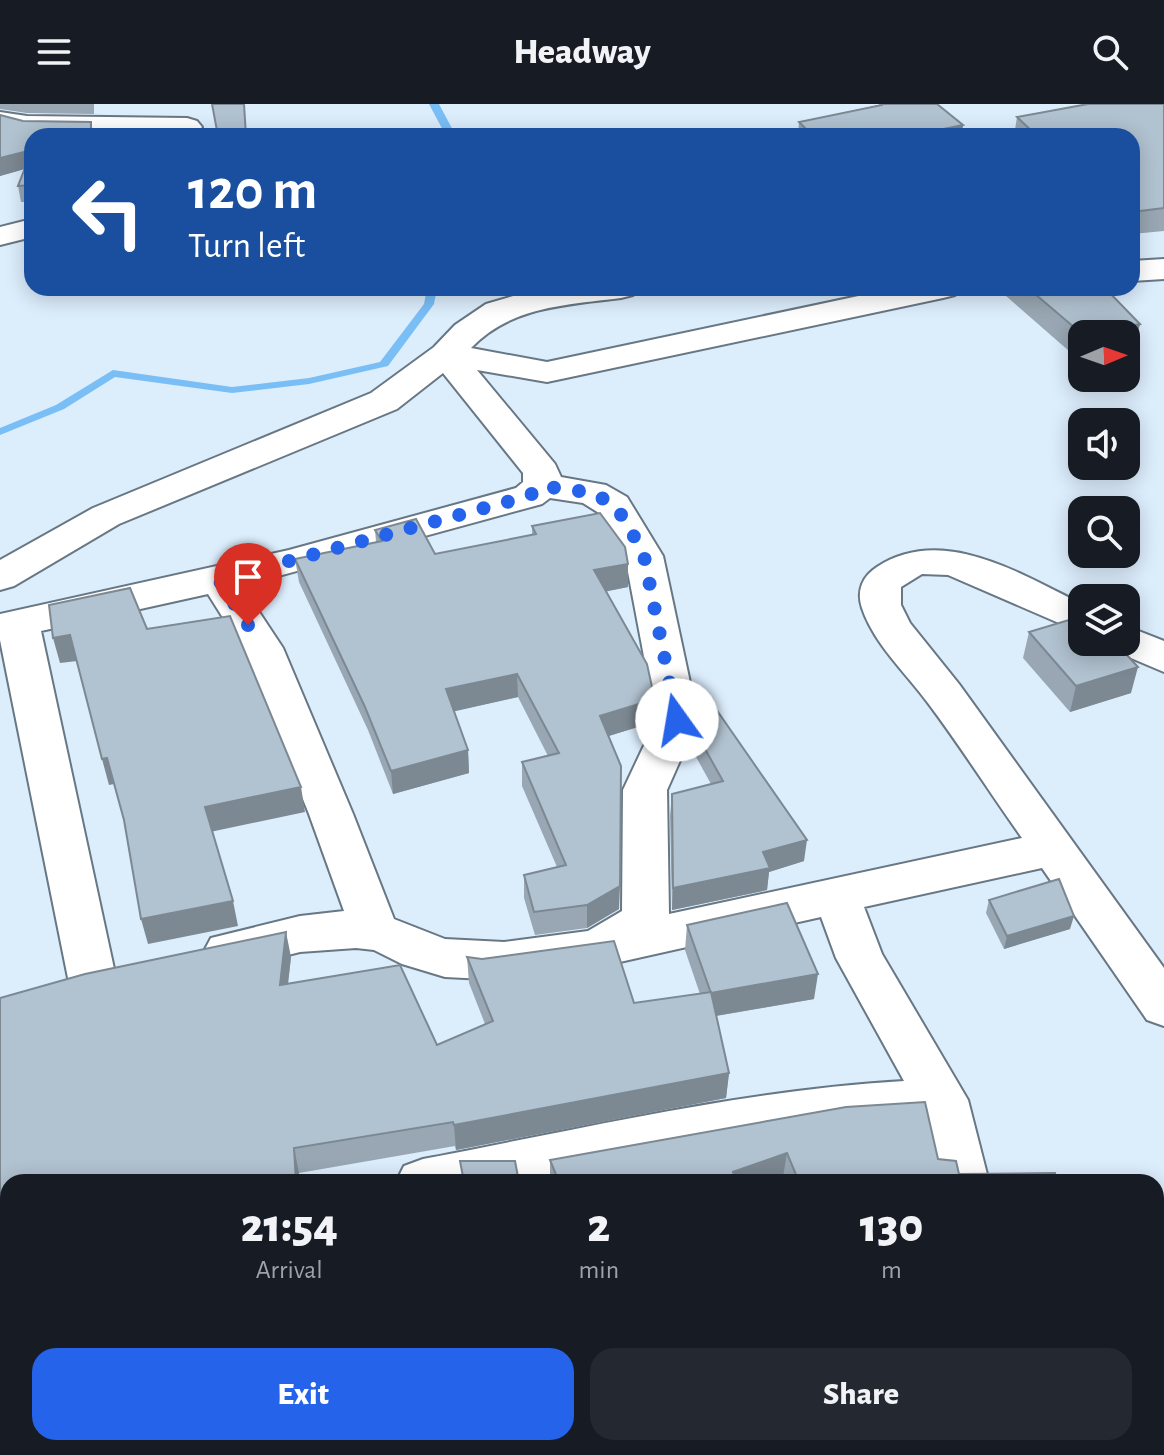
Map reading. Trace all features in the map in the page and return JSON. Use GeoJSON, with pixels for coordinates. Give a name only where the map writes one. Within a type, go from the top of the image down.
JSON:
{"type":"FeatureCollection","features":[{"type":"Feature","properties":{"kind":"street"},"geometry":{"type":"LineString","coordinates":[[0,121],[27,125],[186,122]]}},
{"type":"Feature","properties":{"kind":"street"},"geometry":{"type":"LineString","coordinates":[[0,217],[24,218]]}},
{"type":"Feature","properties":{"kind":"street"},"geometry":{"type":"LineString","coordinates":[[0,236],[24,230]]}},
{"type":"Feature","properties":{"kind":"street"},"geometry":{"type":"LineString","coordinates":[[1140,270],[1164,269]]}},
{"type":"Feature","properties":{"kind":"street"},"geometry":{"type":"LineString","coordinates":[[0,577],[106,516],[384,401],[446,354],[467,332],[498,311],[556,296]]}},
{"type":"Feature","properties":{"kind":"street"},"geometry":{"type":"LineString","coordinates":[[446,354],[547,372],[905,296]]}},
{"type":"Feature","properties":{"kind":"street"},"geometry":{"type":"LineString","coordinates":[[446,354],[542,472],[542,486]]}},
{"type":"Feature","properties":{"kind":"street"},"geometry":{"type":"LineString","coordinates":[[92,978],[10,624],[219,580],[529,496],[542,486],[593,493],[614,505],[627,523],[644,556],[677,720],[645,790],[646,920],[600,946]]}},
{"type":"Feature","properties":{"kind":"street"},"geometry":{"type":"LineString","coordinates":[[1068,614],[960,564],[934,560],[914,562],[881,582],[881,605],[892,628],[944,694],[1164,1006]]}},
{"type":"Feature","properties":{"kind":"street"},"geometry":{"type":"LineString","coordinates":[[219,580],[262,648],[331,814],[375,932]]}},
{"type":"Feature","properties":{"kind":"street"},"geometry":{"type":"LineString","coordinates":[[1140,647],[1164,658]]}},
{"type":"Feature","properties":{"kind":"street"},"geometry":{"type":"LineString","coordinates":[[190,960],[297,935],[375,932],[426,953],[483,963],[584,951],[836,894],[990,865],[1051,849]]}},
{"type":"Feature","properties":{"kind":"street"},"geometry":{"type":"LineString","coordinates":[[836,894],[860,958],[942,1100],[960,1174]]}},
{"type":"Feature","properties":{"kind":"street"},"geometry":{"type":"LineString","coordinates":[[465,1174],[744,1121],[841,1106],[942,1100]]}},
{"type":"Feature","properties":{"kind":"building"},"geometry":{"type":"Polygon","coordinates":[[[212,104],[244,104],[246,128],[216,128],[212,104]]]}},
{"type":"Feature","properties":{"kind":"building"},"geometry":{"type":"Polygon","coordinates":[[[937,104],[963,125],[949,128],[805,128],[799,122],[882,105],[937,104]]]}},
{"type":"Feature","properties":{"kind":"building"},"geometry":{"type":"Polygon","coordinates":[[[1088,104],[1164,104],[1164,208],[1140,211],[1140,128],[1029,128],[1017,117],[1088,104]]]}},
{"type":"Feature","properties":{"kind":"building"},"geometry":{"type":"Polygon","coordinates":[[[0,115],[23,121],[91,122],[91,128],[24,128],[24,152],[0,158],[0,115]]]}},
{"type":"Feature","properties":{"kind":"building"},"geometry":{"type":"Polygon","coordinates":[[[24,171],[24,186],[18,186],[24,171]]]}},
{"type":"Feature","properties":{"kind":"building"},"geometry":{"type":"Polygon","coordinates":[[[1037,296],[1113,296],[1136,320],[1068,322],[1037,296]]]}},
{"type":"Feature","properties":{"kind":"building"},"geometry":{"type":"Polygon","coordinates":[[[600,513],[625,547],[628,564],[594,570],[647,664],[654,696],[652,700],[600,716],[621,766],[620,886],[587,905],[534,912],[524,875],[566,865],[522,762],[559,753],[517,674],[446,689],[468,750],[391,771],[365,707],[295,559],[382,541],[375,530],[416,519],[435,554],[536,534],[532,526],[600,513]]]}},
{"type":"Feature","properties":{"kind":"building"},"geometry":{"type":"Polygon","coordinates":[[[130,588],[147,629],[230,616],[301,787],[205,807],[233,901],[141,919],[124,820],[107,758],[102,759],[70,635],[53,638],[49,605],[130,588]]]}},
{"type":"Feature","properties":{"kind":"building"},"geometry":{"type":"Polygon","coordinates":[[[1068,620],[1068,656],[1128,656],[1138,667],[1076,686],[1029,632],[1068,620]]]}},
{"type":"Feature","properties":{"kind":"building"},"geometry":{"type":"Polygon","coordinates":[[[709,699],[807,840],[763,852],[770,868],[673,888],[672,794],[723,781],[691,724],[700,705],[709,699]]]}},
{"type":"Feature","properties":{"kind":"building"},"geometry":{"type":"Polygon","coordinates":[[[1059,879],[1074,916],[1007,936],[989,900],[1059,879]]]}},
{"type":"Feature","properties":{"kind":"building"},"geometry":{"type":"Polygon","coordinates":[[[787,903],[818,974],[711,993],[687,925],[787,903]]]}},
{"type":"Feature","properties":{"kind":"building"},"geometry":{"type":"Polygon","coordinates":[[[286,932],[280,985],[400,965],[437,1045],[493,1021],[467,957],[482,959],[614,941],[634,1003],[711,992],[729,1073],[454,1125],[453,1122],[294,1148],[296,1174],[0,1174],[0,998],[85,974],[286,932]]]}},
{"type":"Feature","properties":{"kind":"building"},"geometry":{"type":"Polygon","coordinates":[[[925,1102],[938,1159],[956,1161],[959,1174],[796,1174],[787,1153],[734,1174],[556,1174],[550,1160],[846,1107],[925,1102]]]}},
{"type":"Feature","properties":{"kind":"building"},"geometry":{"type":"Polygon","coordinates":[[[460,1161],[515,1161],[517,1174],[462,1174],[460,1161]]]}},
{"type":"Feature","properties":{"kind":"building"},"geometry":{"type":"Polygon","coordinates":[[[1055,1173],[1055,1174],[959,1174],[1055,1173]]]}},
{"type":"Feature","properties":{"kind":"waterway"},"geometry":{"type":"LineString","coordinates":[[434,104],[447,128]]}},
{"type":"Feature","properties":{"kind":"waterway"},"geometry":{"type":"LineString","coordinates":[[0,432],[60,407],[113,373],[232,390],[309,381],[384,364],[429,304],[430,296]]}},
{"type":"Feature","properties":{"kind":"route"},"geometry":{"type":"LineString","coordinates":[[248,625],[219,580],[529,496],[542,486],[593,493],[614,505],[644,556],[677,720]]}}]}
